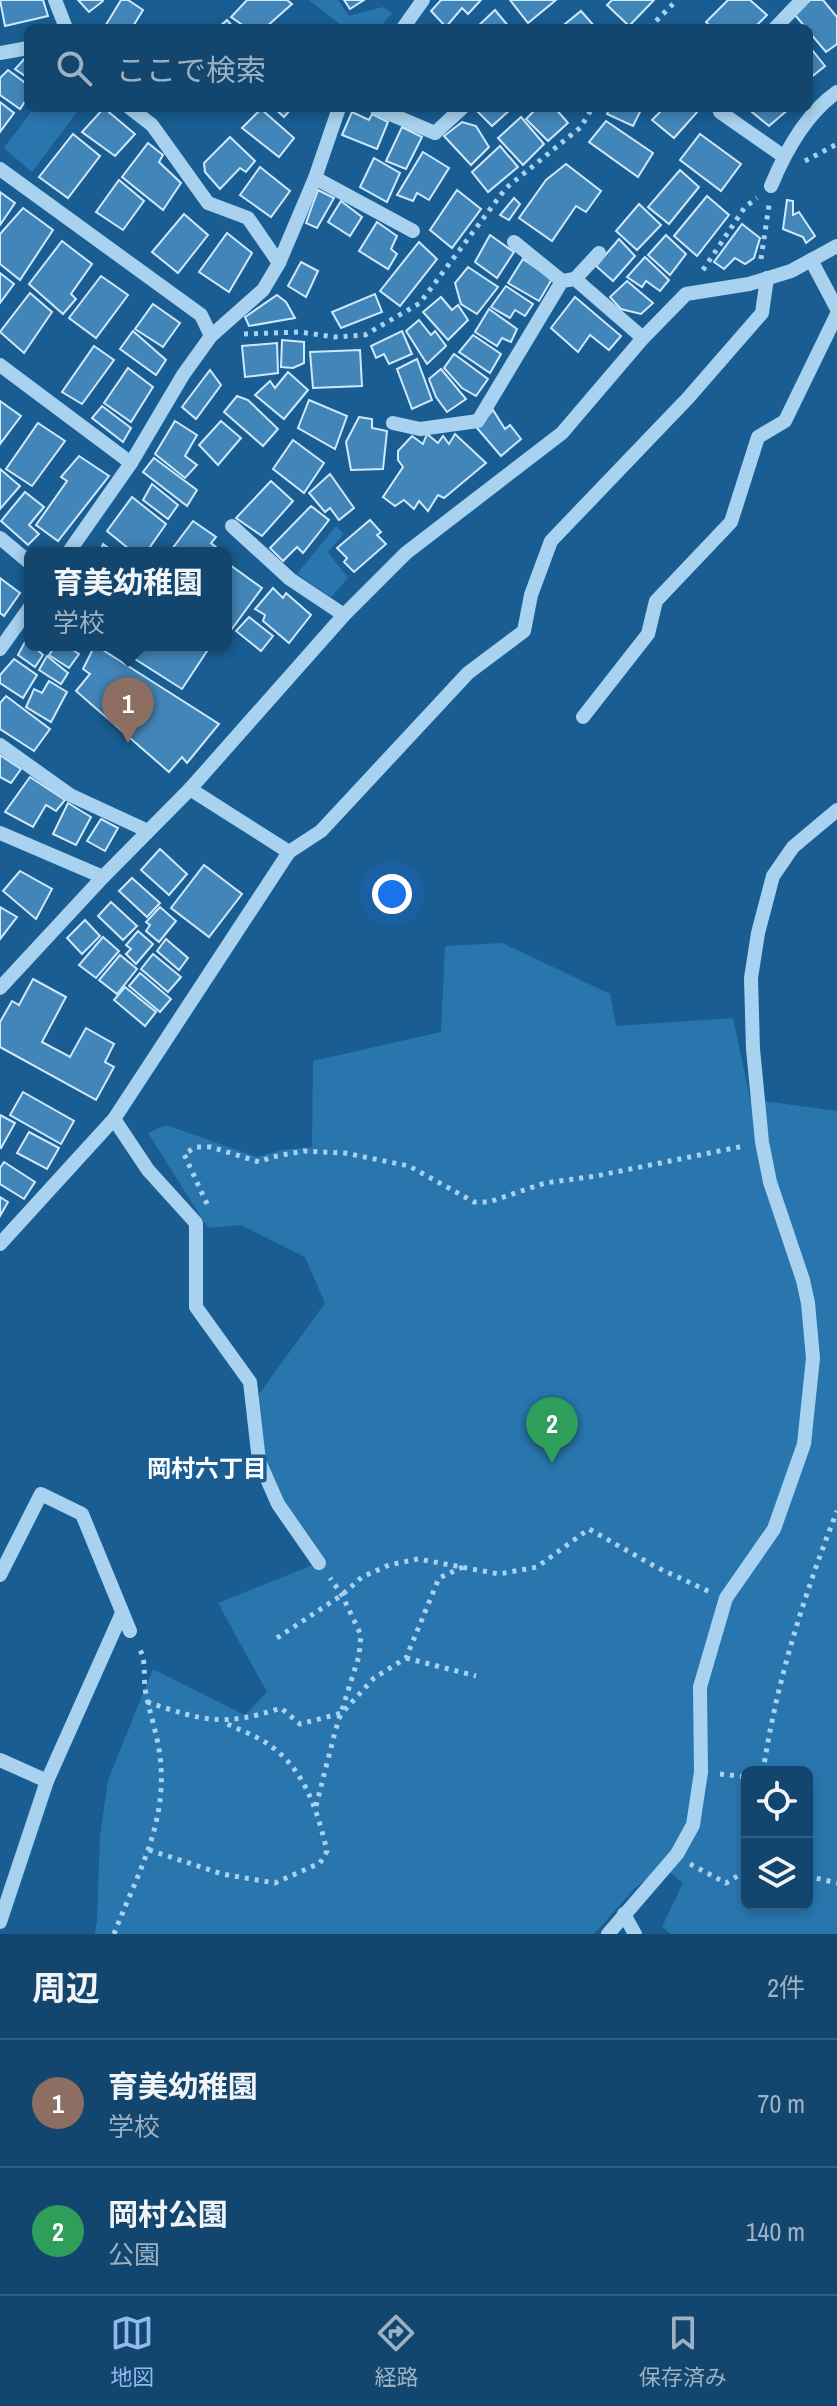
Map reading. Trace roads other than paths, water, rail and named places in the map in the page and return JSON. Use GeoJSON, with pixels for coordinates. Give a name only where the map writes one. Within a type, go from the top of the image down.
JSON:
{"type":"FeatureCollection","features":[{"type":"Feature","properties":{"kind":"street"},"geometry":{"type":"LineString","coordinates":[[55,0],[64,24]]}},
{"type":"Feature","properties":{"kind":"street"},"geometry":{"type":"LineString","coordinates":[[406,24],[423,0]]}},
{"type":"Feature","properties":{"kind":"street"},"geometry":{"type":"LineString","coordinates":[[779,24],[802,0]]}},
{"type":"Feature","properties":{"kind":"street"},"geometry":{"type":"LineString","coordinates":[[0,53],[24,49]]}},
{"type":"Feature","properties":{"kind":"street"},"geometry":{"type":"LineString","coordinates":[[771,186],[783,156],[825,101],[837,92]]}},
{"type":"Feature","properties":{"kind":"street"},"geometry":{"type":"LineString","coordinates":[[135,112],[152,125],[208,203],[248,218],[279,263]]}},
{"type":"Feature","properties":{"kind":"street"},"geometry":{"type":"LineString","coordinates":[[72,547],[131,463],[183,375],[211,336],[263,290],[279,263],[315,178],[338,112]]}},
{"type":"Feature","properties":{"kind":"street"},"geometry":{"type":"LineString","coordinates":[[385,112],[435,133],[458,112]]}},
{"type":"Feature","properties":{"kind":"street"},"geometry":{"type":"LineString","coordinates":[[720,112],[783,156]]}},
{"type":"Feature","properties":{"kind":"street"},"geometry":{"type":"LineString","coordinates":[[0,169],[201,315],[211,336]]}},
{"type":"Feature","properties":{"kind":"street"},"geometry":{"type":"LineString","coordinates":[[315,178],[413,231]]}},
{"type":"Feature","properties":{"kind":"street"},"geometry":{"type":"LineString","coordinates":[[514,242],[643,338]]}},
{"type":"Feature","properties":{"kind":"street"},"geometry":{"type":"LineString","coordinates":[[0,988],[190,789],[344,615],[406,553],[562,433],[643,338],[686,294],[791,271],[837,246]]}},
{"type":"Feature","properties":{"kind":"street"},"geometry":{"type":"LineString","coordinates":[[393,423],[420,429],[478,421],[569,280],[599,253]]}},
{"type":"Feature","properties":{"kind":"street"},"geometry":{"type":"LineString","coordinates":[[583,717],[648,634],[656,601],[731,522],[758,437],[785,421],[837,311],[811,260]]}},
{"type":"Feature","properties":{"kind":"street"},"geometry":{"type":"LineString","coordinates":[[0,1244],[114,1119],[289,852],[321,831],[468,673],[524,631],[531,595],[551,541],[688,398],[762,313],[767,278]]}},
{"type":"Feature","properties":{"kind":"street"},"geometry":{"type":"LineString","coordinates":[[0,365],[131,463]]}},
{"type":"Feature","properties":{"kind":"street"},"geometry":{"type":"LineString","coordinates":[[232,526],[290,579],[344,615]]}},
{"type":"Feature","properties":{"kind":"street"},"geometry":{"type":"LineString","coordinates":[[0,538],[24,558]]}},
{"type":"Feature","properties":{"kind":"street"},"geometry":{"type":"LineString","coordinates":[[0,649],[24,615]]}},
{"type":"Feature","properties":{"kind":"street"},"geometry":{"type":"LineString","coordinates":[[0,745],[70,795],[148,831]]}},
{"type":"Feature","properties":{"kind":"street"},"geometry":{"type":"LineString","coordinates":[[190,789],[289,852]]}},
{"type":"Feature","properties":{"kind":"street"},"geometry":{"type":"LineString","coordinates":[[608,1934],[677,1854],[693,1825],[701,1772],[700,1687],[726,1598],[774,1529],[804,1444],[813,1358],[803,1280],[770,1182],[762,1142],[753,1049],[751,978],[758,933],[773,876],[793,847],[837,810]]}},
{"type":"Feature","properties":{"kind":"street"},"geometry":{"type":"LineString","coordinates":[[0,833],[103,877]]}},
{"type":"Feature","properties":{"kind":"street"},"geometry":{"type":"LineString","coordinates":[[114,1119],[148,1170],[196,1223],[196,1307],[250,1382],[259,1461],[278,1504],[319,1563]]}},
{"type":"Feature","properties":{"kind":"street"},"geometry":{"type":"LineString","coordinates":[[0,1575],[41,1494],[82,1514],[130,1631]]}},
{"type":"Feature","properties":{"kind":"street"},"geometry":{"type":"LineString","coordinates":[[0,1922],[47,1781],[122,1613]]}},
{"type":"Feature","properties":{"kind":"street"},"geometry":{"type":"LineString","coordinates":[[0,1760],[47,1781]]}},
{"type":"Feature","properties":{"kind":"street"},"geometry":{"type":"LineString","coordinates":[[624,1914],[635,1934]]}},
{"type":"Feature","properties":{"kind":"place","name":"育美幼稚園"},"geometry":{"type":"Point","coordinates":[128,743]}},
{"type":"Feature","properties":{"kind":"place","name":"岡村公園"},"geometry":{"type":"Point","coordinates":[552,1463]}},
{"type":"Feature","properties":{"kind":"district","name":"岡村六丁目"},"geometry":{"type":"Point","coordinates":[207,1469]}}]}
